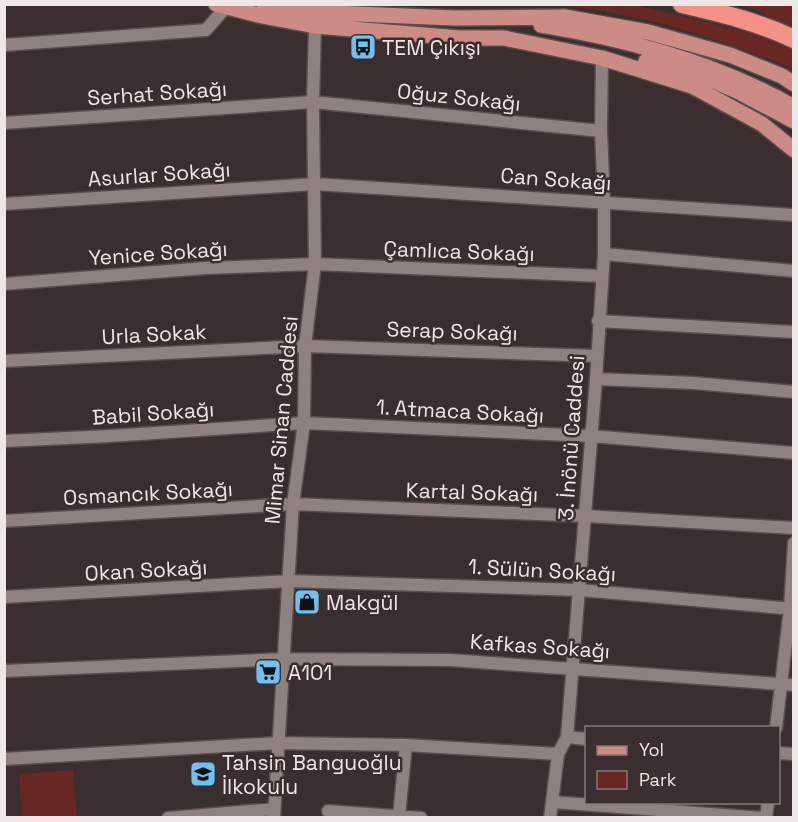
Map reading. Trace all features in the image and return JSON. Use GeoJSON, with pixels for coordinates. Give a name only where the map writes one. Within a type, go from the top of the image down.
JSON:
{"type":"FeatureCollection","features":[{"type":"Feature","properties":{"kind":"highway"},"geometry":{"type":"LineString","coordinates":[[682,4],[766,26],[794,39]]}},
{"type":"Feature","properties":{"kind":"main road"},"geometry":{"type":"LineString","coordinates":[[264,4],[330,13],[484,18],[565,17],[648,32],[730,55],[782,76],[794,84]]}},
{"type":"Feature","properties":{"kind":"main road"},"geometry":{"type":"LineString","coordinates":[[221,6],[315,26],[459,38],[564,41],[698,74],[791,112]]}},
{"type":"Feature","properties":{"kind":"main road"},"geometry":{"type":"LineString","coordinates":[[484,18],[584,32],[692,61],[751,84],[791,112]]}},
{"type":"Feature","properties":{"kind":"main road"},"geometry":{"type":"LineString","coordinates":[[504,38],[602,58],[692,86],[762,124],[794,150]]}},
{"type":"Feature","properties":{"kind":"street"},"geometry":{"type":"LineString","coordinates":[[4,45],[206,30],[221,6]]}},
{"type":"Feature","properties":{"kind":"street","name":"Mimar Sinan Caddesi"},"geometry":{"type":"LineString","coordinates":[[274,813],[293,504],[304,423],[305,346],[315,264],[313,102],[315,26]]}},
{"type":"Feature","properties":{"kind":"street","name":"3. İnönü Caddesi"},"geometry":{"type":"LineString","coordinates":[[550,818],[558,754],[567,737],[596,379],[604,254],[602,58]]}},
{"type":"Feature","properties":{"kind":"street","name":"Serhat Sokağı"},"geometry":{"type":"LineString","coordinates":[[4,123],[313,102]]}},
{"type":"Feature","properties":{"kind":"street","name":"Oğuz Sokağı"},"geometry":{"type":"LineString","coordinates":[[313,102],[601,131]]}},
{"type":"Feature","properties":{"kind":"street","name":"Can Sokağı"},"geometry":{"type":"LineString","coordinates":[[315,183],[794,215]]}},
{"type":"Feature","properties":{"kind":"street","name":"Asurlar Sokağı"},"geometry":{"type":"LineString","coordinates":[[4,204],[315,183]]}},
{"type":"Feature","properties":{"kind":"street"},"geometry":{"type":"LineString","coordinates":[[604,254],[794,271]]}},
{"type":"Feature","properties":{"kind":"street","name":"Çamlıca Sokağı"},"geometry":{"type":"LineString","coordinates":[[315,264],[601,276]]}},
{"type":"Feature","properties":{"kind":"street","name":"Yenice Sokağı"},"geometry":{"type":"LineString","coordinates":[[4,284],[184,270],[315,264]]}},
{"type":"Feature","properties":{"kind":"street"},"geometry":{"type":"LineString","coordinates":[[598,321],[794,332]]}},
{"type":"Feature","properties":{"kind":"street","name":"Serap Sokağı"},"geometry":{"type":"LineString","coordinates":[[305,346],[597,356]]}},
{"type":"Feature","properties":{"kind":"street","name":"Urla Sokak"},"geometry":{"type":"LineString","coordinates":[[4,361],[305,346]]}},
{"type":"Feature","properties":{"kind":"street"},"geometry":{"type":"LineString","coordinates":[[596,379],[694,383],[794,392]]}},
{"type":"Feature","properties":{"kind":"street","name":"1. Atmaca Sokağı"},"geometry":{"type":"LineString","coordinates":[[304,423],[591,436],[794,453]]}},
{"type":"Feature","properties":{"kind":"street","name":"Babil Sokağı"},"geometry":{"type":"LineString","coordinates":[[4,441],[304,423]]}},
{"type":"Feature","properties":{"kind":"street","name":"Kartal Sokağı"},"geometry":{"type":"LineString","coordinates":[[293,504],[585,516],[794,528]]}},
{"type":"Feature","properties":{"kind":"street","name":"Osmancık Sokağı"},"geometry":{"type":"LineString","coordinates":[[4,521],[293,504]]}},
{"type":"Feature","properties":{"kind":"street"},"geometry":{"type":"LineString","coordinates":[[776,726],[780,683],[792,608],[794,543]]}},
{"type":"Feature","properties":{"kind":"street","name":"1. Sülün Sokağı"},"geometry":{"type":"LineString","coordinates":[[289,581],[580,590],[792,608]]}},
{"type":"Feature","properties":{"kind":"street","name":"Okan Sokağı"},"geometry":{"type":"LineString","coordinates":[[4,597],[289,581]]}},
{"type":"Feature","properties":{"kind":"street","name":"Kafkas Sokağı"},"geometry":{"type":"LineString","coordinates":[[4,671],[284,659],[450,660],[794,685]]}},
{"type":"Feature","properties":{"kind":"street"},"geometry":{"type":"LineString","coordinates":[[567,737],[585,739]]}},
{"type":"Feature","properties":{"kind":"street"},"geometry":{"type":"LineString","coordinates":[[4,759],[278,743],[406,745],[558,754]]}},
{"type":"Feature","properties":{"kind":"street"},"geometry":{"type":"LineString","coordinates":[[399,816],[406,745]]}},
{"type":"Feature","properties":{"kind":"street"},"geometry":{"type":"LineString","coordinates":[[552,802],[766,818]]}},
{"type":"Feature","properties":{"kind":"street"},"geometry":{"type":"LineString","coordinates":[[328,811],[421,818]]}},
{"type":"Feature","properties":{"kind":"street"},"geometry":{"type":"LineString","coordinates":[[168,818],[274,813]]}},
{"type":"Feature","properties":{"kind":"green space"},"geometry":{"type":"Polygon","coordinates":[[[529,5],[635,5],[748,32],[793,49],[793,69],[725,43],[655,22],[588,9],[529,5]]]}},
{"type":"Feature","properties":{"kind":"green space"},"geometry":{"type":"Polygon","coordinates":[[[737,5],[793,5],[793,28],[765,15],[762,11],[737,5]]]}},
{"type":"Feature","properties":{"kind":"green space"},"geometry":{"type":"Polygon","coordinates":[[[73,770],[77,816],[22,817],[19,774],[73,770]]]}},
{"type":"Feature","properties":{"kind":"place","name":"TEM Çıkışı"},"geometry":{"type":"Point","coordinates":[363,47]}},
{"type":"Feature","properties":{"kind":"place","name":"Makgül"},"geometry":{"type":"Point","coordinates":[307,602]}},
{"type":"Feature","properties":{"kind":"place","name":"A101"},"geometry":{"type":"Point","coordinates":[268,672]}},
{"type":"Feature","properties":{"kind":"place","name":"Tahsin Banguoğlu İlkokulu"},"geometry":{"type":"Point","coordinates":[203,774]}}]}
